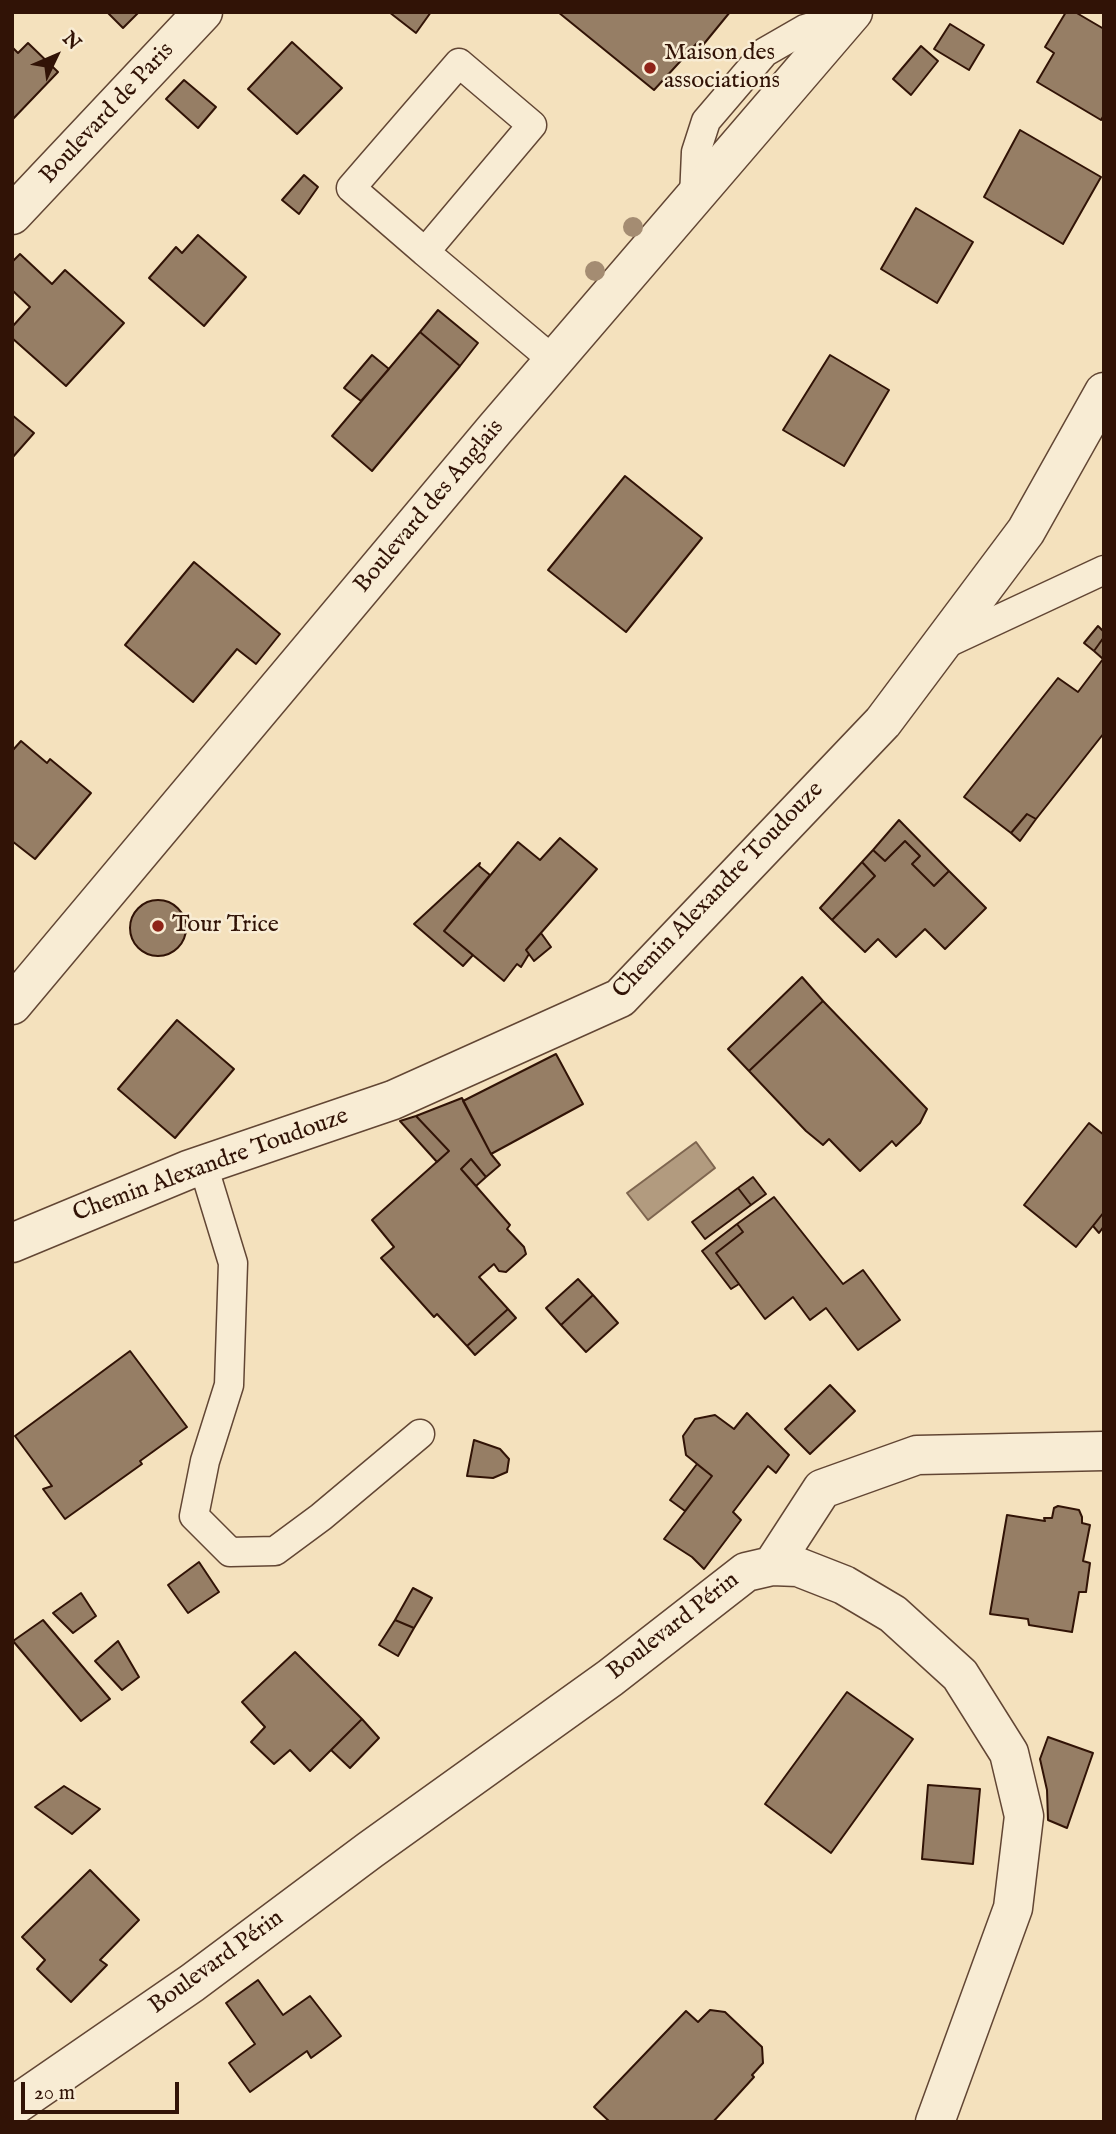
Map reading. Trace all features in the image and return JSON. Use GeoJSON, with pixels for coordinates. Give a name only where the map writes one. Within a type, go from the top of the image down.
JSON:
{"type":"FeatureCollection","features":[{"type":"Feature","properties":{"kind":"street","name":"Boulevard de Paris"},"geometry":{"type":"LineString","coordinates":[[12,215],[203,12]]}},
{"type":"Feature","properties":{"kind":"street","name":"Boulevard des Anglais"},"geometry":{"type":"LineString","coordinates":[[12,1005],[554,361],[852,14]]}},
{"type":"Feature","properties":{"kind":"street","name":"Chemin Alexandre Toudouze"},"geometry":{"type":"LineString","coordinates":[[12,1243],[202,1165],[393,1100],[620,998],[883,722],[1026,531],[1104,392]]}},
{"type":"Feature","properties":{"kind":"street"},"geometry":{"type":"LineString","coordinates":[[772,1566],[822,1489],[917,1455],[1104,1451]]}},
{"type":"Feature","properties":{"kind":"street","name":"Boulevard Périn"},"geometry":{"type":"LineString","coordinates":[[12,2107],[192,1983],[370,1850],[610,1678],[746,1572],[772,1566],[798,1567],[844,1585],[893,1614],[960,1675],[1009,1753],[1024,1816],[1013,1908],[935,2122]]}},
{"type":"Feature","properties":{"kind":"lane"},"geometry":{"type":"LineString","coordinates":[[694,198],[696,152],[706,121],[765,52],[805,21],[852,14]]}},
{"type":"Feature","properties":{"kind":"lane"},"geometry":{"type":"LineString","coordinates":[[425,252],[532,125],[459,63],[351,188],[425,252],[554,361]]}},
{"type":"Feature","properties":{"kind":"lane"},"geometry":{"type":"LineString","coordinates":[[939,648],[1104,570]]}},
{"type":"Feature","properties":{"kind":"lane"},"geometry":{"type":"LineString","coordinates":[[202,1165],[233,1262],[229,1385],[205,1461],[194,1516],[230,1552],[275,1551],[321,1517],[420,1434]]}},
{"type":"Feature","properties":{"kind":"shaded area"},"geometry":{"type":"Polygon","coordinates":[[[696,1142],[715,1168],[648,1220],[627,1193],[696,1142]]]}},
{"type":"Feature","properties":{"kind":"building"},"geometry":{"type":"Polygon","coordinates":[[[107,12],[139,12],[123,28],[107,12]]]}},
{"type":"Feature","properties":{"kind":"building"},"geometry":{"type":"Polygon","coordinates":[[[389,12],[431,12],[416,33],[389,12]]]}},
{"type":"Feature","properties":{"kind":"building","name":"Maison des associations"},"geometry":{"type":"Polygon","coordinates":[[[558,12],[730,12],[703,45],[698,42],[654,90],[558,12]]]}},
{"type":"Feature","properties":{"kind":"building"},"geometry":{"type":"Polygon","coordinates":[[[1066,12],[1075,12],[1104,29],[1104,115],[1101,120],[1037,82],[1054,53],[1045,47],[1066,12]]]}},
{"type":"Feature","properties":{"kind":"building"},"geometry":{"type":"Polygon","coordinates":[[[950,24],[984,45],[969,70],[934,49],[950,24]]]}},
{"type":"Feature","properties":{"kind":"building"},"geometry":{"type":"Polygon","coordinates":[[[292,42],[342,88],[297,134],[248,89],[292,42]]]}},
{"type":"Feature","properties":{"kind":"building"},"geometry":{"type":"Polygon","coordinates":[[[28,43],[58,72],[12,120],[12,47],[18,53],[28,43]]]}},
{"type":"Feature","properties":{"kind":"building"},"geometry":{"type":"Polygon","coordinates":[[[921,46],[938,61],[911,95],[893,79],[921,46]]]}},
{"type":"Feature","properties":{"kind":"building"},"geometry":{"type":"Polygon","coordinates":[[[184,80],[216,107],[198,128],[166,99],[184,80]]]}},
{"type":"Feature","properties":{"kind":"building"},"geometry":{"type":"Polygon","coordinates":[[[1020,130],[1101,177],[1063,244],[984,197],[1020,130]]]}},
{"type":"Feature","properties":{"kind":"building"},"geometry":{"type":"Polygon","coordinates":[[[304,175],[318,187],[299,214],[282,200],[304,175]]]}},
{"type":"Feature","properties":{"kind":"building"},"geometry":{"type":"Polygon","coordinates":[[[916,208],[973,242],[937,303],[881,269],[916,208]]]}},
{"type":"Feature","properties":{"kind":"building"},"geometry":{"type":"Polygon","coordinates":[[[198,235],[246,277],[204,326],[149,278],[176,247],[182,253],[198,235]]]}},
{"type":"Feature","properties":{"kind":"building"},"geometry":{"type":"Polygon","coordinates":[[[20,254],[52,284],[65,270],[124,323],[66,386],[12,338],[12,327],[30,307],[12,290],[12,262],[20,254]]]}},
{"type":"Feature","properties":{"kind":"building"},"geometry":{"type":"Polygon","coordinates":[[[438,310],[478,343],[460,366],[420,332],[438,310]]]}},
{"type":"Feature","properties":{"kind":"building"},"geometry":{"type":"Polygon","coordinates":[[[420,332],[460,366],[372,471],[332,436],[420,332]]]}},
{"type":"Feature","properties":{"kind":"building"},"geometry":{"type":"Polygon","coordinates":[[[372,355],[389,369],[361,401],[344,388],[372,355]]]}},
{"type":"Feature","properties":{"kind":"building"},"geometry":{"type":"Polygon","coordinates":[[[830,355],[889,390],[844,466],[783,430],[830,355]]]}},
{"type":"Feature","properties":{"kind":"building"},"geometry":{"type":"Polygon","coordinates":[[[12,415],[34,433],[12,458],[12,415]]]}},
{"type":"Feature","properties":{"kind":"building"},"geometry":{"type":"Polygon","coordinates":[[[625,476],[702,538],[626,632],[548,570],[625,476]]]}},
{"type":"Feature","properties":{"kind":"building"},"geometry":{"type":"Polygon","coordinates":[[[194,562],[280,634],[256,664],[237,649],[193,702],[125,645],[194,562]]]}},
{"type":"Feature","properties":{"kind":"building"},"geometry":{"type":"Polygon","coordinates":[[[1098,626],[1104,632],[1104,637],[1094,651],[1084,643],[1098,626]]]}},
{"type":"Feature","properties":{"kind":"building"},"geometry":{"type":"Polygon","coordinates":[[[1104,637],[1104,733],[1036,819],[1027,814],[1011,833],[964,797],[1058,678],[1078,692],[1103,659],[1094,651],[1104,637]]]}},
{"type":"Feature","properties":{"kind":"building"},"geometry":{"type":"Polygon","coordinates":[[[21,741],[47,763],[50,759],[91,793],[35,859],[12,841],[12,751],[21,741]]]}},
{"type":"Feature","properties":{"kind":"building"},"geometry":{"type":"Polygon","coordinates":[[[1027,814],[1036,819],[1020,841],[1011,833],[1027,814]]]}},
{"type":"Feature","properties":{"kind":"building"},"geometry":{"type":"Polygon","coordinates":[[[899,820],[949,871],[934,886],[912,864],[920,856],[905,841],[885,861],[873,850],[899,820]]]}},
{"type":"Feature","properties":{"kind":"building"},"geometry":{"type":"Polygon","coordinates":[[[560,838],[597,869],[526,950],[529,954],[521,967],[517,964],[504,981],[444,931],[518,842],[540,860],[560,838]]]}},
{"type":"Feature","properties":{"kind":"building"},"geometry":{"type":"Polygon","coordinates":[[[905,841],[920,856],[912,864],[934,886],[949,871],[986,908],[945,949],[925,929],[896,957],[878,939],[865,952],[832,920],[875,876],[862,862],[873,850],[885,861],[905,841]]]}},
{"type":"Feature","properties":{"kind":"building"},"geometry":{"type":"Polygon","coordinates":[[[862,862],[875,876],[832,920],[820,908],[862,862]]]}},
{"type":"Feature","properties":{"kind":"building"},"geometry":{"type":"Polygon","coordinates":[[[480,863],[479,866],[490,875],[444,931],[473,955],[463,966],[414,924],[480,863]]]}},
{"type":"Feature","properties":{"kind":"building","name":"Tour Trice"},"geometry":{"type":"Polygon","coordinates":[[[158,900],[178,908],[186,928],[178,948],[158,956],[138,948],[130,928],[138,908],[158,900]]]}},
{"type":"Feature","properties":{"kind":"building"},"geometry":{"type":"Polygon","coordinates":[[[541,933],[551,947],[534,961],[526,950],[541,933]]]}},
{"type":"Feature","properties":{"kind":"building"},"geometry":{"type":"Polygon","coordinates":[[[802,977],[823,1001],[749,1071],[728,1049],[802,977]]]}},
{"type":"Feature","properties":{"kind":"building"},"geometry":{"type":"Polygon","coordinates":[[[823,1001],[927,1109],[920,1123],[896,1146],[892,1141],[860,1171],[829,1139],[823,1145],[806,1131],[749,1071],[823,1001]]]}},
{"type":"Feature","properties":{"kind":"building"},"geometry":{"type":"Polygon","coordinates":[[[177,1020],[234,1069],[175,1138],[118,1089],[177,1020]]]}},
{"type":"Feature","properties":{"kind":"building"},"geometry":{"type":"Polygon","coordinates":[[[556,1054],[583,1104],[491,1154],[463,1101],[556,1054]]]}},
{"type":"Feature","properties":{"kind":"building"},"geometry":{"type":"Polygon","coordinates":[[[462,1098],[491,1154],[500,1165],[486,1177],[471,1159],[461,1169],[510,1225],[507,1229],[524,1247],[526,1254],[506,1272],[499,1271],[494,1264],[479,1277],[508,1309],[467,1346],[437,1314],[434,1317],[381,1258],[394,1247],[372,1220],[449,1151],[416,1116],[462,1098]]]}},
{"type":"Feature","properties":{"kind":"building"},"geometry":{"type":"Polygon","coordinates":[[[416,1116],[449,1151],[437,1162],[400,1121],[416,1116]]]}},
{"type":"Feature","properties":{"kind":"building"},"geometry":{"type":"Polygon","coordinates":[[[1089,1123],[1104,1135],[1104,1212],[1076,1247],[1024,1205],[1089,1123]]]}},
{"type":"Feature","properties":{"kind":"building"},"geometry":{"type":"Polygon","coordinates":[[[471,1159],[486,1177],[476,1186],[461,1169],[471,1159]]]}},
{"type":"Feature","properties":{"kind":"building"},"geometry":{"type":"Polygon","coordinates":[[[753,1177],[766,1194],[751,1205],[738,1188],[753,1177]]]}},
{"type":"Feature","properties":{"kind":"building"},"geometry":{"type":"Polygon","coordinates":[[[738,1188],[751,1205],[705,1239],[692,1222],[738,1188]]]}},
{"type":"Feature","properties":{"kind":"building"},"geometry":{"type":"Polygon","coordinates":[[[774,1197],[843,1284],[863,1270],[900,1320],[858,1350],[826,1308],[810,1320],[793,1297],[765,1319],[716,1253],[743,1232],[737,1224],[774,1197]]]}},
{"type":"Feature","properties":{"kind":"building"},"geometry":{"type":"Polygon","coordinates":[[[1104,1212],[1104,1226],[1099,1233],[1093,1226],[1104,1212]]]}},
{"type":"Feature","properties":{"kind":"building"},"geometry":{"type":"Polygon","coordinates":[[[737,1224],[743,1232],[716,1253],[739,1284],[731,1289],[702,1251],[737,1224]]]}},
{"type":"Feature","properties":{"kind":"building"},"geometry":{"type":"Polygon","coordinates":[[[578,1279],[593,1295],[561,1325],[546,1308],[578,1279]]]}},
{"type":"Feature","properties":{"kind":"building"},"geometry":{"type":"Polygon","coordinates":[[[593,1295],[618,1323],[586,1352],[561,1325],[593,1295]]]}},
{"type":"Feature","properties":{"kind":"building"},"geometry":{"type":"Polygon","coordinates":[[[508,1309],[516,1318],[475,1355],[467,1346],[508,1309]]]}},
{"type":"Feature","properties":{"kind":"building"},"geometry":{"type":"Polygon","coordinates":[[[130,1351],[187,1427],[140,1461],[142,1464],[65,1519],[43,1489],[52,1486],[15,1436],[130,1351]]]}},
{"type":"Feature","properties":{"kind":"building"},"geometry":{"type":"Polygon","coordinates":[[[830,1385],[855,1411],[810,1454],[785,1429],[830,1385]]]}},
{"type":"Feature","properties":{"kind":"building"},"geometry":{"type":"Polygon","coordinates":[[[747,1413],[789,1455],[776,1473],[768,1466],[733,1512],[741,1520],[704,1569],[692,1557],[664,1539],[712,1476],[686,1455],[683,1436],[695,1419],[715,1415],[734,1429],[747,1413]]]}},
{"type":"Feature","properties":{"kind":"building"},"geometry":{"type":"Polygon","coordinates":[[[474,1440],[500,1449],[509,1459],[507,1472],[493,1478],[467,1476],[474,1440]]]}},
{"type":"Feature","properties":{"kind":"building"},"geometry":{"type":"Polygon","coordinates":[[[697,1464],[712,1476],[685,1511],[670,1500],[697,1464]]]}},
{"type":"Feature","properties":{"kind":"building"},"geometry":{"type":"Polygon","coordinates":[[[1058,1506],[1079,1510],[1082,1523],[1090,1525],[1083,1561],[1090,1563],[1086,1592],[1079,1592],[1072,1632],[1029,1625],[1028,1619],[990,1614],[1007,1515],[1045,1521],[1044,1518],[1052,1518],[1054,1508],[1058,1506]]]}},
{"type":"Feature","properties":{"kind":"building"},"geometry":{"type":"Polygon","coordinates":[[[199,1562],[219,1592],[188,1613],[168,1585],[199,1562]]]}},
{"type":"Feature","properties":{"kind":"building"},"geometry":{"type":"Polygon","coordinates":[[[413,1588],[432,1598],[414,1628],[395,1620],[413,1588]]]}},
{"type":"Feature","properties":{"kind":"building"},"geometry":{"type":"Polygon","coordinates":[[[81,1593],[96,1616],[73,1633],[53,1613],[81,1593]]]}},
{"type":"Feature","properties":{"kind":"building"},"geometry":{"type":"Polygon","coordinates":[[[43,1620],[110,1699],[81,1721],[13,1641],[43,1620]]]}},
{"type":"Feature","properties":{"kind":"building"},"geometry":{"type":"Polygon","coordinates":[[[395,1620],[414,1628],[398,1656],[379,1645],[395,1620]]]}},
{"type":"Feature","properties":{"kind":"building"},"geometry":{"type":"Polygon","coordinates":[[[118,1641],[139,1677],[122,1690],[95,1661],[118,1641]]]}},
{"type":"Feature","properties":{"kind":"building"},"geometry":{"type":"Polygon","coordinates":[[[295,1652],[362,1719],[310,1771],[290,1750],[274,1764],[251,1742],[265,1727],[242,1702],[295,1652]]]}},
{"type":"Feature","properties":{"kind":"building"},"geometry":{"type":"Polygon","coordinates":[[[847,1692],[913,1739],[831,1853],[765,1804],[847,1692]]]}},
{"type":"Feature","properties":{"kind":"building"},"geometry":{"type":"Polygon","coordinates":[[[362,1719],[379,1738],[350,1768],[331,1750],[362,1719]]]}},
{"type":"Feature","properties":{"kind":"building"},"geometry":{"type":"Polygon","coordinates":[[[1048,1737],[1093,1753],[1067,1828],[1048,1820],[1047,1790],[1040,1759],[1048,1737]]]}},
{"type":"Feature","properties":{"kind":"building"},"geometry":{"type":"Polygon","coordinates":[[[928,1785],[980,1789],[973,1864],[922,1859],[928,1785]]]}},
{"type":"Feature","properties":{"kind":"building"},"geometry":{"type":"Polygon","coordinates":[[[64,1786],[100,1809],[72,1834],[35,1807],[64,1786]]]}},
{"type":"Feature","properties":{"kind":"building"},"geometry":{"type":"Polygon","coordinates":[[[90,1870],[139,1920],[100,1960],[107,1965],[71,2002],[37,1969],[45,1960],[22,1937],[90,1870]]]}},
{"type":"Feature","properties":{"kind":"building"},"geometry":{"type":"Polygon","coordinates":[[[258,1980],[283,2015],[310,1996],[341,2036],[311,2058],[307,2051],[250,2092],[229,2063],[255,2044],[226,2003],[258,1980]]]}},
{"type":"Feature","properties":{"kind":"building"},"geometry":{"type":"Polygon","coordinates":[[[710,2010],[725,2012],[762,2047],[763,2063],[752,2075],[754,2077],[713,2122],[610,2122],[594,2107],[686,2011],[698,2022],[710,2010]]]}},
{"type":"Feature","properties":{"kind":"place","name":"Maison des associations"},"geometry":{"type":"Point","coordinates":[650,68]}},
{"type":"Feature","properties":{"kind":"place","name":"Tour Trice"},"geometry":{"type":"Point","coordinates":[158,926]}}]}
